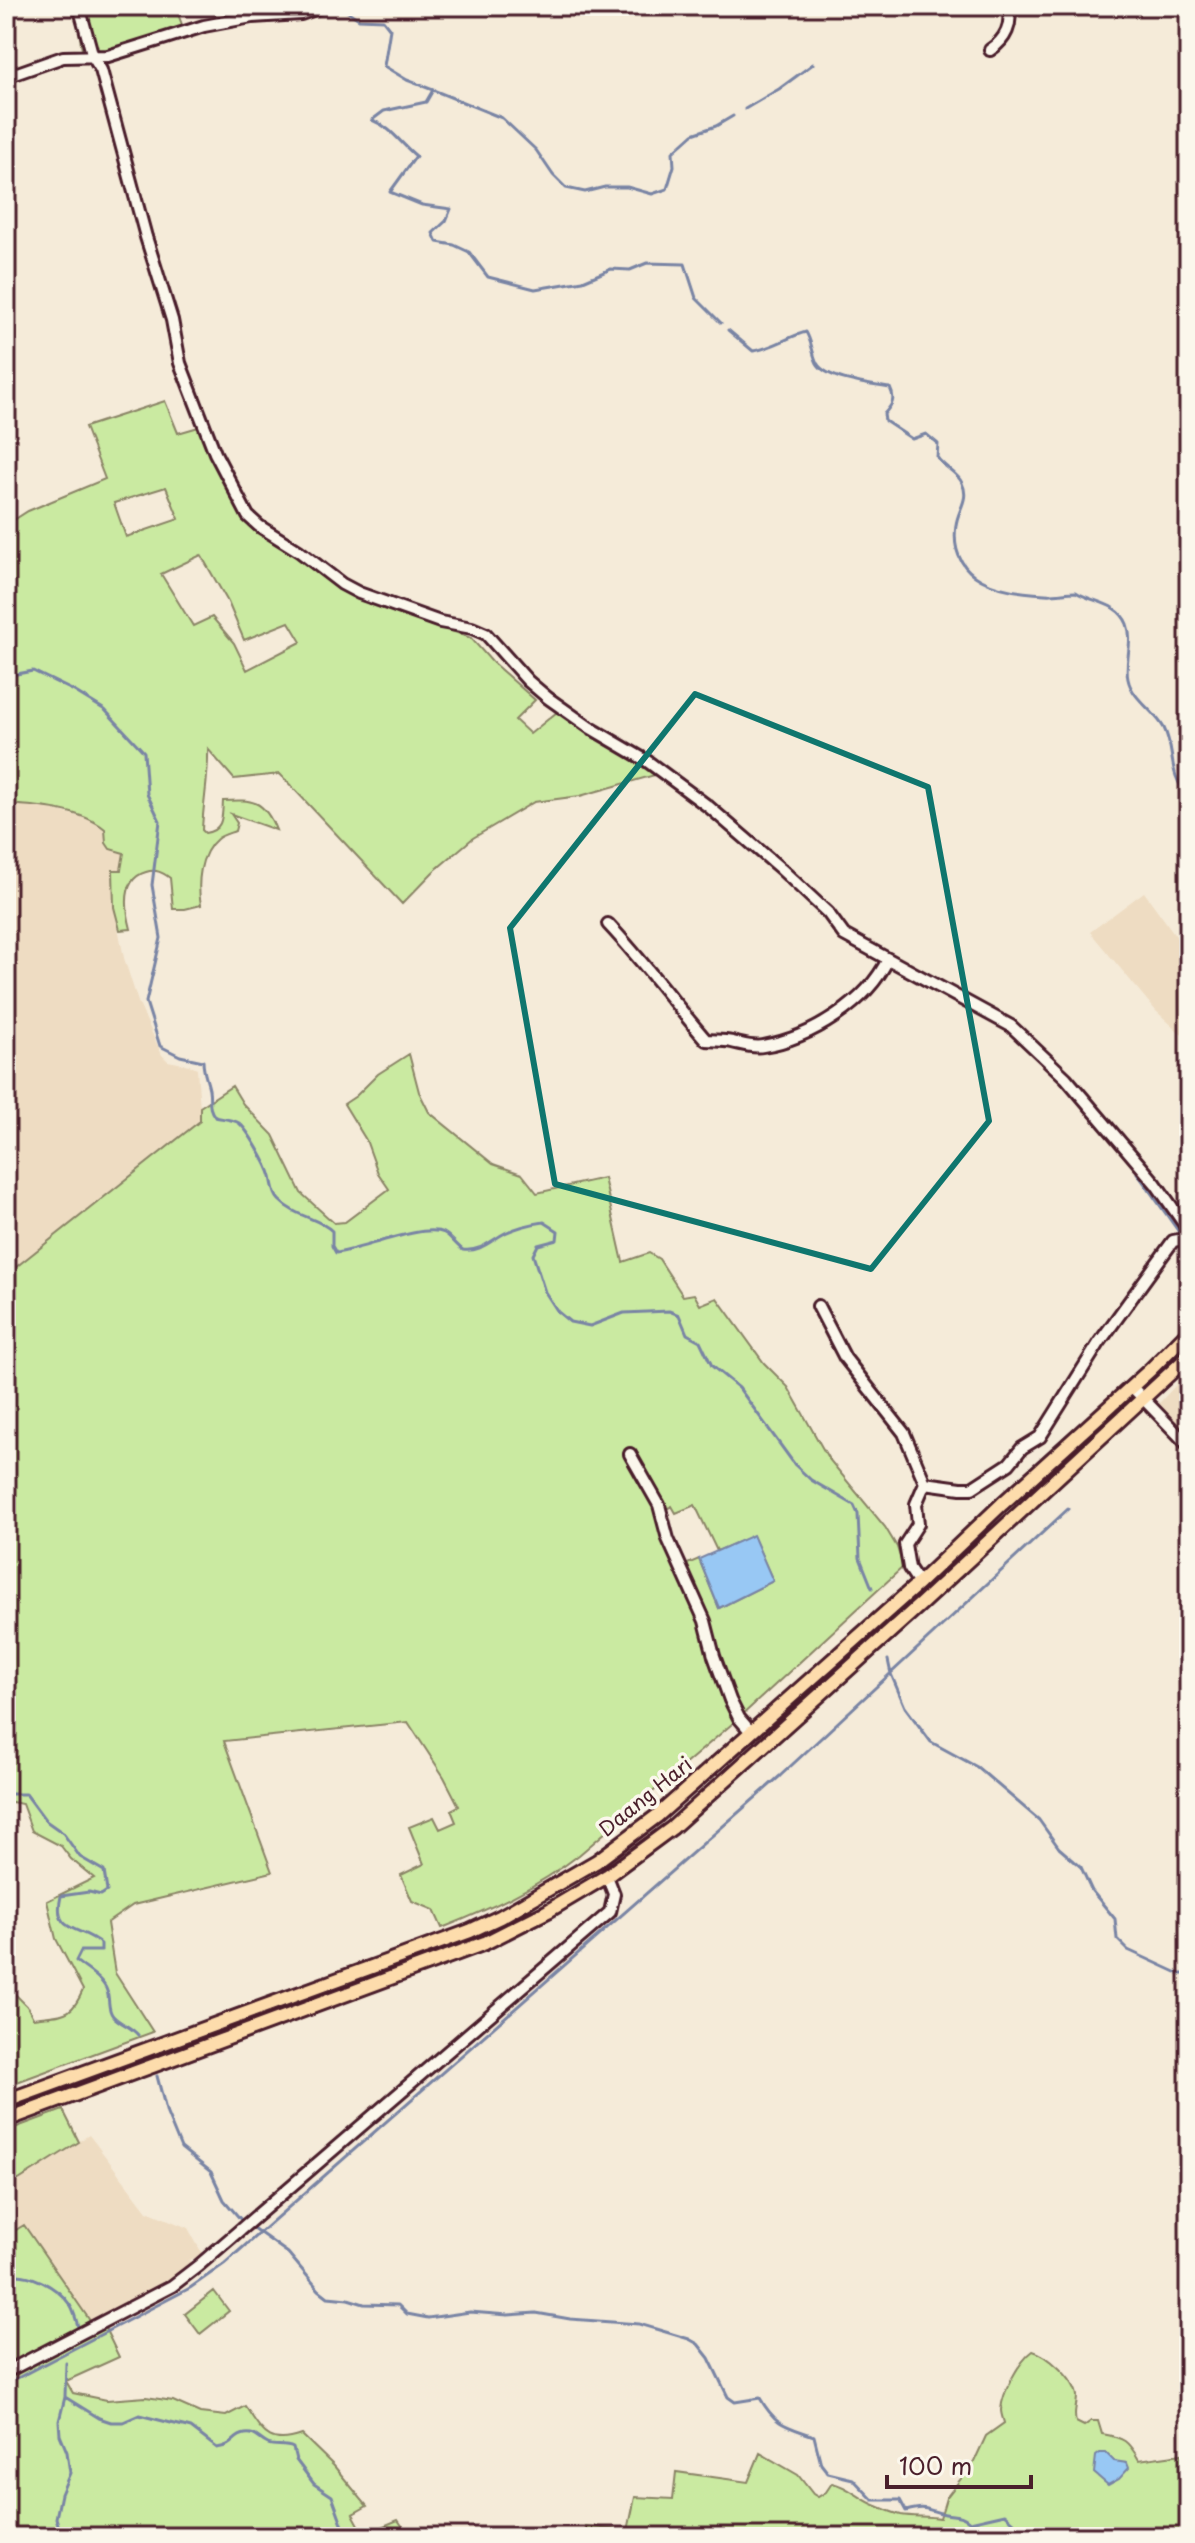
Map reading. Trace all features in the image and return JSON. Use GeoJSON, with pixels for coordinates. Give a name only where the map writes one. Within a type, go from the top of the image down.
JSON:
{"type":"FeatureCollection","features":[{"type":"Feature","properties":{"kind":"main road","name":"Daang Hari"},"geometry":{"type":"LineString","coordinates":[[6,2101],[470,1931],[597,1861],[657,1816],[919,1583],[1189,1331]]}},
{"type":"Feature","properties":{"kind":"main road","name":"Daang Hari"},"geometry":{"type":"LineString","coordinates":[[6,2120],[485,1943],[607,1876],[672,1828],[1189,1356]]}},
{"type":"Feature","properties":{"kind":"street"},"geometry":{"type":"LineString","coordinates":[[79,6],[93,57],[101,70],[172,320],[180,363],[215,453],[248,516],[359,593],[449,625],[472,628],[486,634],[528,681],[548,698],[589,727],[647,761],[709,807],[828,913],[844,935],[1011,1026],[1066,1078],[1156,1184],[1189,1231]]}},
{"type":"Feature","properties":{"kind":"street"},"geometry":{"type":"LineString","coordinates":[[6,77],[63,57],[108,56],[229,21],[301,14],[324,6]]}},
{"type":"Feature","properties":{"kind":"street"},"geometry":{"type":"LineString","coordinates":[[990,50],[998,45],[1010,25],[1011,15],[1007,6]]}},
{"type":"Feature","properties":{"kind":"street"},"geometry":{"type":"LineString","coordinates":[[608,924],[706,1040],[744,1045],[761,1046],[810,1031],[836,1018],[869,986],[888,959]]}},
{"type":"Feature","properties":{"kind":"street"},"geometry":{"type":"LineString","coordinates":[[818,1306],[845,1358],[904,1433],[925,1483],[972,1488],[1009,1464],[1022,1448],[1040,1437],[1099,1343],[1173,1241],[1189,1238]]}},
{"type":"Feature","properties":{"kind":"street"},"geometry":{"type":"LineString","coordinates":[[1132,1387],[1189,1446]]}},
{"type":"Feature","properties":{"kind":"street"},"geometry":{"type":"LineString","coordinates":[[630,1454],[659,1505],[668,1539],[705,1621],[730,1700],[751,1732]]}},
{"type":"Feature","properties":{"kind":"street"},"geometry":{"type":"LineString","coordinates":[[919,1583],[909,1568],[905,1544],[918,1524],[916,1504],[925,1483]]}},
{"type":"Feature","properties":{"kind":"street"},"geometry":{"type":"LineString","coordinates":[[6,2372],[172,2286],[198,2266],[610,1912],[614,1894],[607,1876]]}},
{"type":"Feature","properties":{"kind":"highlighted area"},"geometry":{"type":"Polygon","coordinates":[[[695,694],[928,787],[989,1121],[871,1269],[555,1184],[510,928],[695,694]]]}},
{"type":"Feature","properties":{"kind":"shaded area"},"geometry":{"type":"Polygon","coordinates":[[[6,804],[43,807],[90,819],[106,829],[106,843],[124,853],[121,870],[113,870],[114,907],[124,958],[138,1002],[162,1055],[168,1061],[197,1069],[201,1121],[6,1275],[6,804]]]}},
{"type":"Feature","properties":{"kind":"shaded area"},"geometry":{"type":"Polygon","coordinates":[[[1144,892],[1189,954],[1189,1041],[1156,1011],[1090,932],[1144,892]]]}},
{"type":"Feature","properties":{"kind":"shaded area"},"geometry":{"type":"Polygon","coordinates":[[[1189,1371],[1189,1464],[1172,1437],[1150,1413],[1189,1371]]]}},
{"type":"Feature","properties":{"kind":"shaded area"},"geometry":{"type":"Polygon","coordinates":[[[89,2135],[147,2211],[188,2228],[203,2255],[189,2260],[193,2266],[178,2277],[93,2325],[24,2225],[6,2236],[6,2188],[89,2135]]]}},
{"type":"Feature","properties":{"kind":"green space"},"geometry":{"type":"Polygon","coordinates":[[[110,6],[175,6],[184,30],[104,52],[82,50],[76,12],[110,6]]]}},
{"type":"Feature","properties":{"kind":"green space"},"geometry":{"type":"Polygon","coordinates":[[[165,401],[178,433],[202,426],[237,504],[272,540],[348,593],[471,638],[492,662],[535,700],[515,720],[530,734],[557,712],[655,775],[580,796],[534,802],[473,838],[402,904],[280,774],[234,779],[208,749],[202,830],[205,833],[216,829],[221,822],[223,801],[233,800],[250,801],[262,807],[276,830],[231,814],[237,823],[235,831],[217,839],[203,861],[199,888],[201,905],[173,909],[170,878],[159,872],[146,872],[132,881],[129,888],[127,904],[131,929],[120,930],[114,907],[113,870],[121,870],[124,853],[110,849],[106,843],[105,829],[71,813],[6,804],[6,525],[28,511],[105,479],[85,427],[165,401]],[[166,487],[114,503],[126,537],[179,519],[166,487]],[[201,555],[161,574],[193,626],[212,617],[234,643],[247,670],[301,642],[289,622],[244,640],[228,602],[201,555]]]}},
{"type":"Feature","properties":{"kind":"green space"},"geometry":{"type":"Polygon","coordinates":[[[409,1054],[419,1092],[429,1112],[493,1164],[522,1174],[537,1193],[604,1178],[623,1262],[649,1253],[659,1259],[683,1296],[694,1294],[700,1305],[717,1298],[764,1363],[788,1387],[828,1458],[885,1527],[897,1547],[903,1567],[739,1718],[579,1855],[513,1896],[442,1928],[434,1910],[412,1901],[401,1875],[424,1864],[409,1827],[434,1817],[440,1829],[456,1822],[451,1810],[459,1806],[408,1722],[224,1741],[272,1872],[133,1905],[107,1923],[115,1973],[153,2032],[6,2086],[6,1985],[27,2006],[33,2018],[59,2015],[74,2006],[83,1990],[56,1939],[47,1901],[94,1878],[61,1846],[32,1831],[22,1804],[6,1803],[6,1275],[200,1121],[200,1107],[232,1086],[243,1104],[273,1135],[301,1193],[334,1223],[345,1222],[389,1189],[378,1173],[366,1140],[344,1104],[378,1074],[409,1054]],[[695,1505],[676,1513],[672,1506],[662,1511],[683,1566],[699,1559],[719,1608],[773,1581],[753,1536],[717,1551],[695,1505]]]}},
{"type":"Feature","properties":{"kind":"green space"},"geometry":{"type":"Polygon","coordinates":[[[63,2110],[79,2142],[6,2188],[6,2131],[63,2110]]]}},
{"type":"Feature","properties":{"kind":"green space"},"geometry":{"type":"Polygon","coordinates":[[[24,2225],[93,2325],[6,2368],[6,2236],[24,2225]]]}},
{"type":"Feature","properties":{"kind":"green space"},"geometry":{"type":"Polygon","coordinates":[[[214,2291],[229,2311],[200,2334],[185,2314],[214,2291]]]}},
{"type":"Feature","properties":{"kind":"green space"},"geometry":{"type":"Polygon","coordinates":[[[104,2326],[119,2357],[66,2381],[73,2393],[107,2400],[146,2397],[173,2401],[200,2413],[226,2416],[245,2406],[268,2435],[281,2439],[302,2435],[334,2466],[367,2506],[353,2514],[364,2534],[398,2520],[413,2537],[6,2537],[6,2376],[104,2326]]]}},
{"type":"Feature","properties":{"kind":"green space"},"geometry":{"type":"Polygon","coordinates":[[[1033,2351],[1053,2363],[1071,2383],[1077,2396],[1076,2422],[1084,2426],[1098,2421],[1102,2434],[1125,2441],[1139,2460],[1189,2453],[1189,2537],[585,2537],[586,2526],[628,2531],[635,2497],[673,2499],[676,2472],[748,2482],[760,2453],[798,2475],[818,2497],[832,2483],[895,2513],[940,2518],[946,2498],[974,2462],[986,2436],[1004,2423],[1001,2410],[1008,2386],[1022,2362],[1033,2351]]]}},
{"type":"Feature","properties":{"kind":"water"},"geometry":{"type":"Polygon","coordinates":[[[753,1535],[773,1581],[719,1608],[699,1559],[753,1535]]]}},
{"type":"Feature","properties":{"kind":"water"},"geometry":{"type":"Polygon","coordinates":[[[1106,2453],[1114,2461],[1127,2463],[1129,2468],[1108,2485],[1094,2473],[1096,2456],[1106,2453]]]}},
{"type":"Feature","properties":{"kind":"waterway"},"geometry":{"type":"LineString","coordinates":[[339,6],[359,19],[383,20],[390,29],[384,66],[407,80],[433,90],[426,102],[384,111],[372,120],[390,131],[416,156],[390,192],[422,205],[451,209],[446,221],[433,233],[437,242],[469,252],[488,277],[535,289],[583,281],[611,269],[630,270],[647,263],[685,264],[696,298],[721,323]]}},
{"type":"Feature","properties":{"kind":"waterway"},"geometry":{"type":"LineString","coordinates":[[745,109],[813,64]]}},
{"type":"Feature","properties":{"kind":"waterway"},"geometry":{"type":"LineString","coordinates":[[433,90],[502,118],[536,150],[566,188],[585,192],[605,187],[627,187],[652,194],[667,189],[674,166],[673,152],[693,134],[733,116]]}},
{"type":"Feature","properties":{"kind":"waterway"},"geometry":{"type":"LineString","coordinates":[[728,330],[753,351],[806,332],[815,359],[822,369],[850,381],[890,388],[893,399],[884,414],[885,421],[912,439],[926,434],[938,444],[937,457],[962,483],[965,494],[957,519],[956,544],[960,559],[981,580],[1028,593],[1076,592],[1118,611],[1129,631],[1127,672],[1130,686],[1164,728],[1175,772],[1189,796]]}},
{"type":"Feature","properties":{"kind":"waterway"},"geometry":{"type":"LineString","coordinates":[[6,676],[33,671],[74,691],[105,710],[144,752],[147,794],[160,821],[152,885],[161,938],[146,1002],[160,1046],[180,1056],[203,1061],[210,1107],[215,1117],[239,1123],[247,1133],[266,1164],[279,1200],[332,1231],[332,1246],[336,1253],[422,1231],[444,1233],[463,1250],[480,1248],[519,1227],[544,1222],[558,1231],[557,1240],[538,1245],[533,1255],[545,1292],[558,1312],[570,1322],[590,1326],[624,1313],[669,1311],[679,1315],[687,1334],[700,1341],[712,1366],[739,1388],[795,1465],[811,1480],[854,1505],[858,1514],[860,1558],[872,1588]]}},
{"type":"Feature","properties":{"kind":"waterway"},"geometry":{"type":"LineString","coordinates":[[1137,1173],[1181,1235]]}},
{"type":"Feature","properties":{"kind":"waterway"},"geometry":{"type":"LineString","coordinates":[[6,2384],[190,2288],[224,2264],[780,1776],[1068,1509]]}},
{"type":"Feature","properties":{"kind":"waterway"},"geometry":{"type":"LineString","coordinates":[[888,1660],[905,1707],[931,1742],[977,1767],[1039,1820],[1059,1848],[1081,1867],[1092,1891],[1115,1919],[1117,1939],[1128,1950],[1180,1974],[1189,1974]]}},
{"type":"Feature","properties":{"kind":"waterway"},"geometry":{"type":"LineString","coordinates":[[6,1794],[26,1794],[46,1821],[63,1833],[80,1857],[104,1871],[107,1891],[101,1895],[89,1892],[61,1896],[59,1908],[64,1923],[101,1944],[101,1951],[81,1951],[76,1961],[105,1986],[113,2016],[138,2035]]}},
{"type":"Feature","properties":{"kind":"waterway"},"geometry":{"type":"LineString","coordinates":[[157,2076],[167,2114],[181,2148],[211,2172],[224,2200],[242,2221]]}},
{"type":"Feature","properties":{"kind":"waterway"},"geometry":{"type":"LineString","coordinates":[[253,2228],[288,2253],[328,2297],[364,2304],[398,2305],[407,2314],[428,2318],[470,2312],[508,2315],[536,2313],[639,2324],[689,2339],[698,2344],[709,2358],[728,2397],[735,2402],[760,2398],[782,2424],[814,2436],[821,2464],[828,2473],[853,2479],[873,2500],[900,2500],[906,2511],[926,2509],[961,2516],[970,2522],[1005,2514],[1014,2522],[1011,2537]]}},
{"type":"Feature","properties":{"kind":"waterway"},"geometry":{"type":"LineString","coordinates":[[6,2277],[32,2278],[58,2292],[72,2308],[79,2331]]}},
{"type":"Feature","properties":{"kind":"waterway"},"geometry":{"type":"LineString","coordinates":[[62,2537],[56,2518],[70,2473],[59,2421],[65,2397],[66,2363]]}},
{"type":"Feature","properties":{"kind":"waterway"},"geometry":{"type":"LineString","coordinates":[[65,2397],[111,2422],[123,2422],[139,2415],[191,2428],[217,2448],[249,2434],[268,2444],[293,2448],[296,2460],[314,2484],[332,2496],[347,2537]]}}]}
